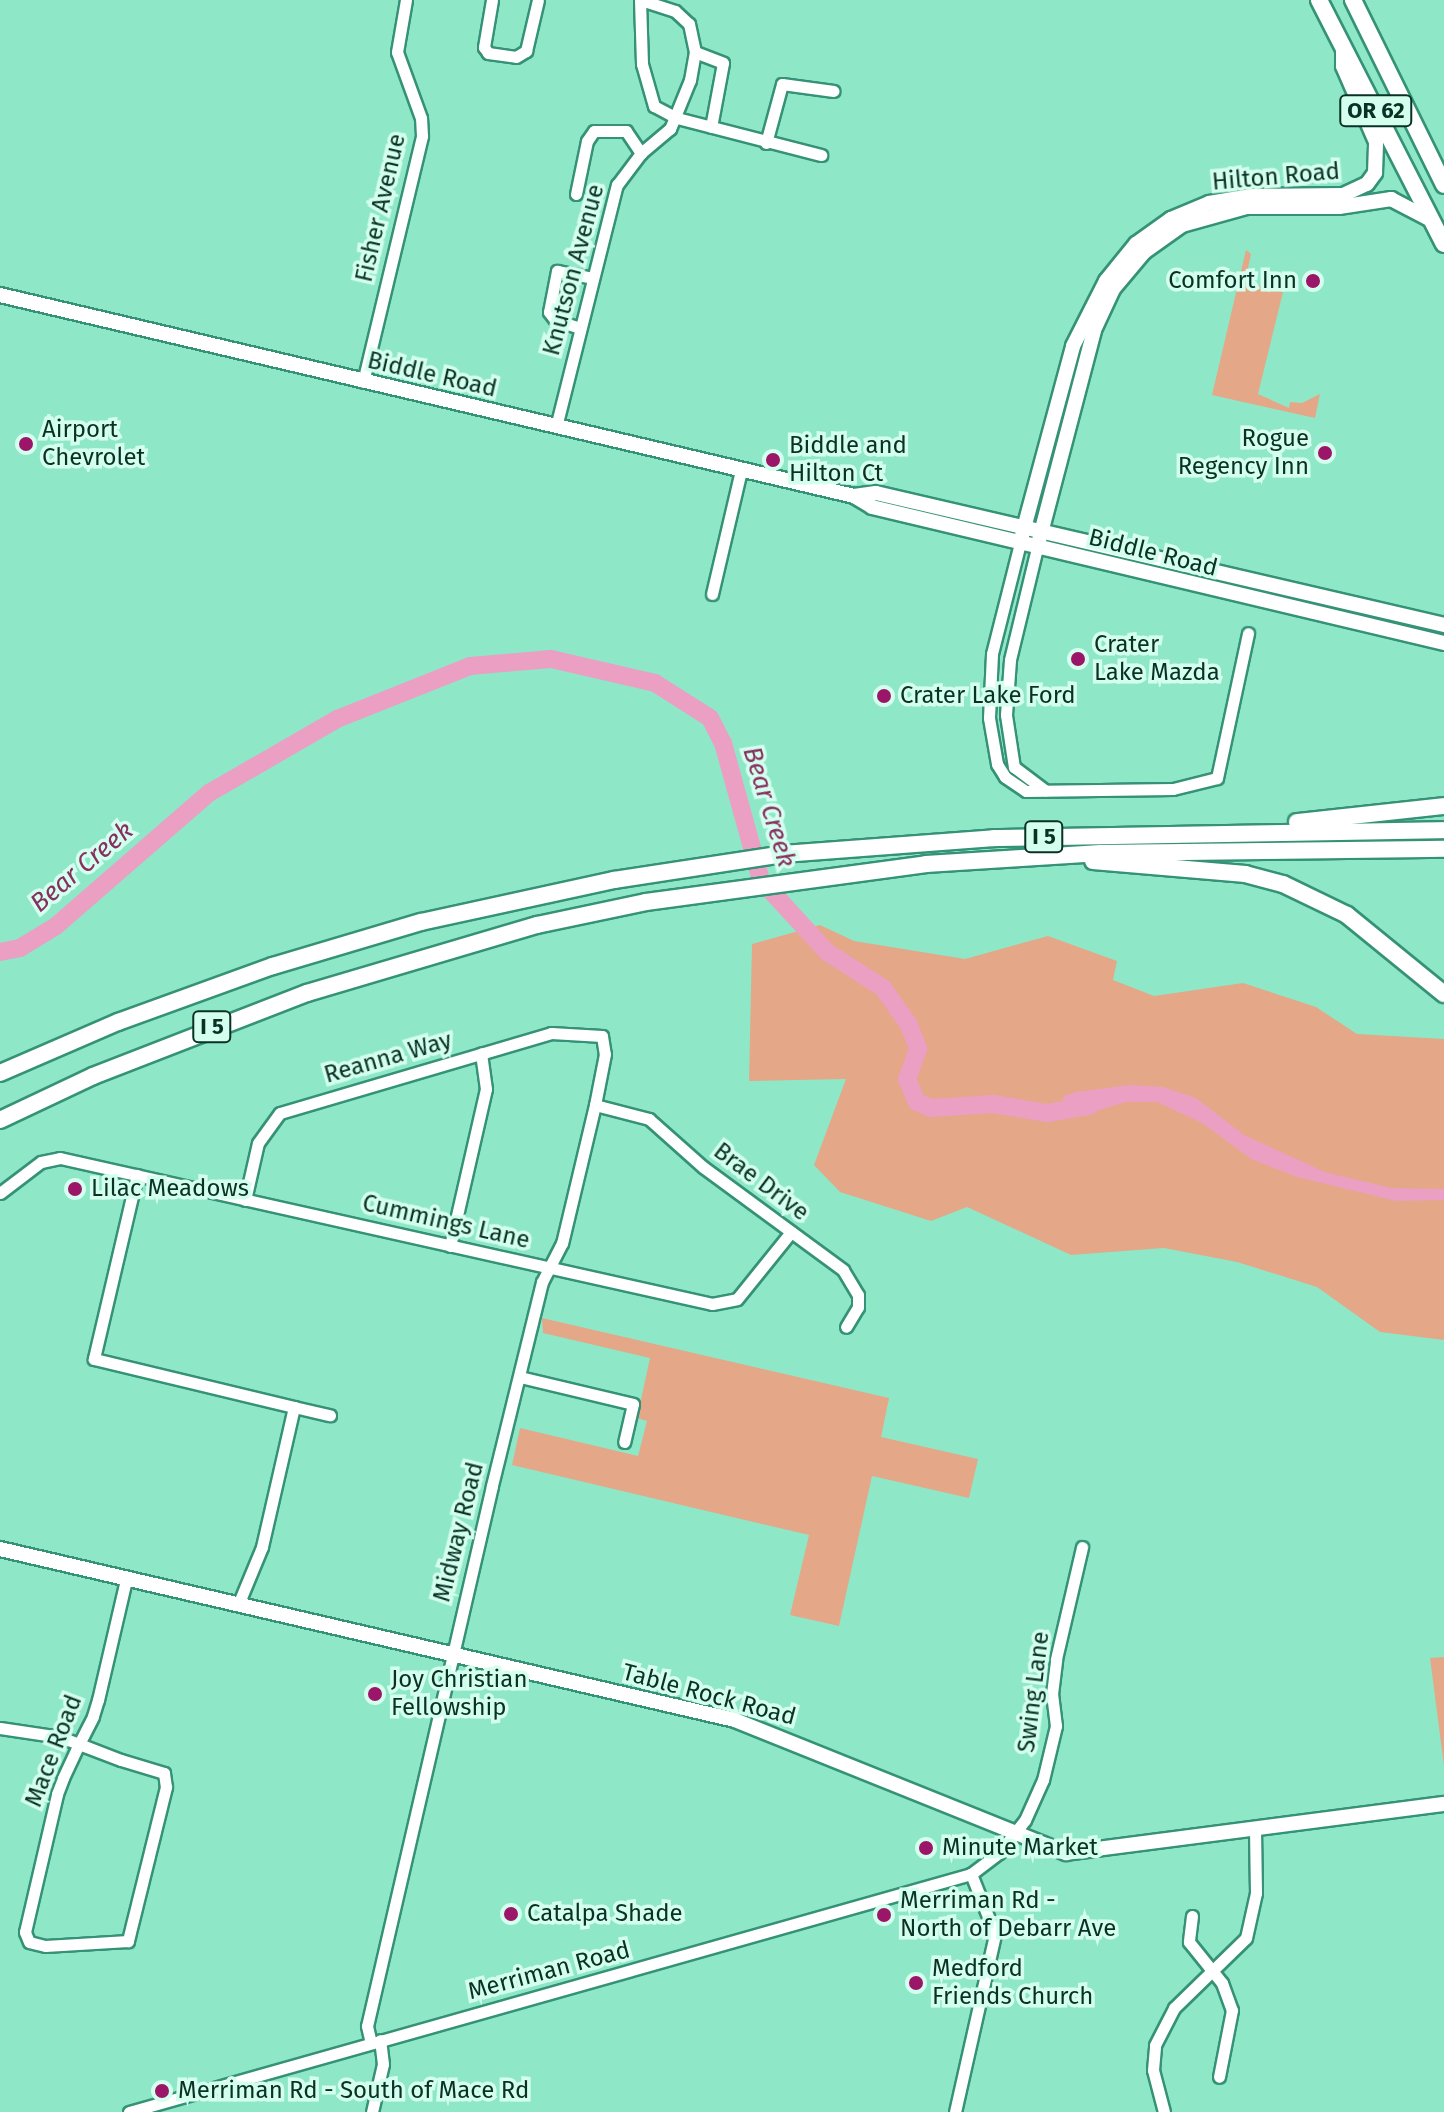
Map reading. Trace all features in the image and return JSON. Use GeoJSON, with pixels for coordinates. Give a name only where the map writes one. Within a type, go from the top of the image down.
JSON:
{"type":"FeatureCollection","features":[{"type":"Feature","properties":{"kind":"highway","name":"OR 62"},"geometry":{"type":"LineString","coordinates":[[1319,0],[1444,244]]}},
{"type":"Feature","properties":{"kind":"highway","name":"OR 62"},"geometry":{"type":"LineString","coordinates":[[1353,0],[1444,185]]}},
{"type":"Feature","properties":{"kind":"highway"},"geometry":{"type":"LineString","coordinates":[[1273,832],[1291,823],[1444,806]]}},
{"type":"Feature","properties":{"kind":"highway","name":"I 5"},"geometry":{"type":"LineString","coordinates":[[0,1073],[171,1002],[421,922],[719,862],[815,851],[994,838],[1444,830]]}},
{"type":"Feature","properties":{"kind":"highway","name":"I 5"},"geometry":{"type":"LineString","coordinates":[[0,1120],[224,1022],[351,979],[537,925],[728,888],[823,875],[1068,855],[1444,849]]}},
{"type":"Feature","properties":{"kind":"highway"},"geometry":{"type":"LineString","coordinates":[[1068,855],[1106,864],[1245,874],[1283,884],[1347,915],[1444,994]]}},
{"type":"Feature","properties":{"kind":"main road","name":"Hilton Road"},"geometry":{"type":"LineString","coordinates":[[1020,543],[1073,346],[1106,281],[1136,244],[1171,219],[1209,203],[1251,196],[1343,195],[1367,184],[1375,173],[1376,142],[1343,66],[1342,46]]}},
{"type":"Feature","properties":{"kind":"main road","name":"Hilton Road"},"geometry":{"type":"LineString","coordinates":[[1037,548],[1094,330],[1128,269],[1163,237],[1227,210],[1339,207],[1380,199],[1409,205],[1433,222]]}},
{"type":"Feature","properties":{"kind":"main road","name":"Biddle Road"},"geometry":{"type":"LineString","coordinates":[[0,295],[854,496],[872,507],[1444,643]]}},
{"type":"Feature","properties":{"kind":"main road","name":"Biddle Road"},"geometry":{"type":"LineString","coordinates":[[854,496],[876,493],[1444,625]]}},
{"type":"Feature","properties":{"kind":"main road","name":"Table Rock Road"},"geometry":{"type":"LineString","coordinates":[[0,1549],[735,1720],[817,1749],[1013,1835],[1055,1850],[1094,1853],[1444,1804]]}},
{"type":"Feature","properties":{"kind":"street","name":"Fisher Avenue"},"geometry":{"type":"LineString","coordinates":[[363,382],[422,136],[421,118],[397,52],[406,0]]}},
{"type":"Feature","properties":{"kind":"street"},"geometry":{"type":"LineString","coordinates":[[492,0],[484,47],[488,53],[516,57],[526,51],[538,0]]}},
{"type":"Feature","properties":{"kind":"street"},"geometry":{"type":"LineString","coordinates":[[677,118],[695,52],[689,24],[675,11],[641,0],[639,40],[649,96],[654,106],[677,118],[821,155]]}},
{"type":"Feature","properties":{"kind":"street"},"geometry":{"type":"LineString","coordinates":[[695,52],[723,63],[711,127]]}},
{"type":"Feature","properties":{"kind":"street"},"geometry":{"type":"LineString","coordinates":[[766,143],[782,84],[834,91]]}},
{"type":"Feature","properties":{"kind":"street","name":"Knutson Avenue"},"geometry":{"type":"LineString","coordinates":[[556,427],[617,185],[641,153],[677,118]]}},
{"type":"Feature","properties":{"kind":"street"},"geometry":{"type":"LineString","coordinates":[[576,194],[587,141],[594,131],[626,131],[641,153]]}},
{"type":"Feature","properties":{"kind":"street"},"geometry":{"type":"LineString","coordinates":[[580,328],[555,320],[549,312],[557,271],[592,278]]}},
{"type":"Feature","properties":{"kind":"street"},"geometry":{"type":"LineString","coordinates":[[712,594],[741,470]]}},
{"type":"Feature","properties":{"kind":"street"},"geometry":{"type":"LineString","coordinates":[[1020,543],[992,654],[990,739],[1005,777],[1026,791],[1173,789],[1217,778],[1248,633]]}},
{"type":"Feature","properties":{"kind":"street"},"geometry":{"type":"LineString","coordinates":[[1037,548],[1010,660],[1006,715],[1014,767],[1030,783],[1049,792]]}},
{"type":"Feature","properties":{"kind":"street","name":"Reanna Way"},"geometry":{"type":"LineString","coordinates":[[245,1200],[258,1143],[280,1113],[561,1031],[602,1036]]}},
{"type":"Feature","properties":{"kind":"street","name":"Midway Road"},"geometry":{"type":"LineString","coordinates":[[372,2112],[383,2064],[367,2026],[452,1654],[520,1377],[548,1268],[564,1235],[595,1105],[605,1061],[602,1036]]}},
{"type":"Feature","properties":{"kind":"street"},"geometry":{"type":"LineString","coordinates":[[450,1246],[486,1089],[481,1053]]}},
{"type":"Feature","properties":{"kind":"street","name":"Brae Drive"},"geometry":{"type":"LineString","coordinates":[[595,1105],[649,1119],[703,1167],[850,1277],[858,1307],[846,1327]]}},
{"type":"Feature","properties":{"kind":"street","name":"Cummings Lane"},"geometry":{"type":"LineString","coordinates":[[0,1193],[41,1162],[60,1158],[720,1304],[744,1292],[791,1232]]}},
{"type":"Feature","properties":{"kind":"street"},"geometry":{"type":"LineString","coordinates":[[137,1175],[94,1359],[330,1415]]}},
{"type":"Feature","properties":{"kind":"street"},"geometry":{"type":"LineString","coordinates":[[520,1377],[633,1404],[624,1442]]}},
{"type":"Feature","properties":{"kind":"street"},"geometry":{"type":"LineString","coordinates":[[238,1605],[262,1547],[294,1407]]}},
{"type":"Feature","properties":{"kind":"street","name":"Swing Lane"},"geometry":{"type":"LineString","coordinates":[[1013,1835],[1032,1805],[1052,1750],[1056,1659],[1082,1547]]}},
{"type":"Feature","properties":{"kind":"street","name":"Mace Road"},"geometry":{"type":"LineString","coordinates":[[79,1744],[158,1770],[167,1780],[128,1941],[45,1946],[26,1938],[55,1803],[79,1744],[98,1700],[126,1580]]}},
{"type":"Feature","properties":{"kind":"street"},"geometry":{"type":"LineString","coordinates":[[0,1728],[79,1744]]}},
{"type":"Feature","properties":{"kind":"street"},"geometry":{"type":"LineString","coordinates":[[1164,2112],[1153,2070],[1155,2045],[1174,2008],[1246,1938],[1254,1916],[1255,1830]]}},
{"type":"Feature","properties":{"kind":"street","name":"Merriman Road"},"geometry":{"type":"LineString","coordinates":[[129,2112],[971,1874],[1013,1835]]}},
{"type":"Feature","properties":{"kind":"street"},"geometry":{"type":"LineString","coordinates":[[955,2112],[995,1934],[971,1874]]}},
{"type":"Feature","properties":{"kind":"street"},"geometry":{"type":"LineString","coordinates":[[1192,1916],[1189,1942],[1213,1972],[1232,2010],[1219,2077]]}},
{"type":"Feature","properties":{"kind":"shaded area"},"geometry":{"type":"Polygon","coordinates":[[[1246,250],[1251,254],[1245,282],[1283,292],[1258,394],[1289,408],[1290,402],[1302,403],[1320,394],[1315,418],[1212,395],[1246,250]]]}},
{"type":"Feature","properties":{"kind":"shaded area"},"geometry":{"type":"Polygon","coordinates":[[[820,925],[854,941],[965,959],[1048,936],[1117,961],[1113,980],[1154,996],[1243,983],[1316,1007],[1357,1034],[1444,1039],[1444,1340],[1380,1332],[1317,1287],[1237,1262],[1164,1248],[1071,1255],[967,1207],[931,1221],[840,1192],[814,1165],[846,1079],[749,1081],[752,944],[820,925]]]}},
{"type":"Feature","properties":{"kind":"shaded area"},"geometry":{"type":"Polygon","coordinates":[[[1129,1085],[1163,1087],[1196,1098],[1244,1135],[1325,1172],[1391,1188],[1444,1189],[1444,1200],[1396,1201],[1297,1177],[1253,1160],[1202,1123],[1157,1102],[1126,1102],[1080,1116],[1067,1116],[1061,1105],[1064,1096],[1076,1092],[1129,1085]]]}},
{"type":"Feature","properties":{"kind":"shaded area"},"geometry":{"type":"Polygon","coordinates":[[[542,1318],[889,1398],[881,1437],[978,1459],[969,1498],[872,1476],[839,1626],[790,1615],[809,1535],[512,1465],[520,1428],[638,1456],[647,1421],[637,1418],[650,1358],[543,1333],[542,1318]]]}},
{"type":"Feature","properties":{"kind":"shaded area"},"geometry":{"type":"Polygon","coordinates":[[[1444,1657],[1444,1766],[1430,1658],[1444,1657]]]}},
{"type":"Feature","properties":{"kind":"waterway","name":"Bear Creek"},"geometry":{"type":"LineString","coordinates":[[0,952],[20,948],[56,926],[209,793],[337,719],[470,666],[551,659],[655,683],[710,718],[723,743],[761,880],[827,952],[883,988],[909,1025],[918,1049],[907,1079],[917,1102],[931,1108],[993,1104],[1047,1113],[1089,1106]]}},
{"type":"Feature","properties":{"kind":"place","name":"Comfort Inn"},"geometry":{"type":"Point","coordinates":[1313,281]}},
{"type":"Feature","properties":{"kind":"place","name":"Airport Chevrolet"},"geometry":{"type":"Point","coordinates":[26,444]}},
{"type":"Feature","properties":{"kind":"place","name":"Rogue Regency Inn"},"geometry":{"type":"Point","coordinates":[1325,453]}},
{"type":"Feature","properties":{"kind":"place","name":"Biddle and Hilton Ct"},"geometry":{"type":"Point","coordinates":[773,460]}},
{"type":"Feature","properties":{"kind":"place","name":"Crater Lake Mazda"},"geometry":{"type":"Point","coordinates":[1078,659]}},
{"type":"Feature","properties":{"kind":"place","name":"Crater Lake Ford"},"geometry":{"type":"Point","coordinates":[884,696]}},
{"type":"Feature","properties":{"kind":"place","name":"Lilac Meadows"},"geometry":{"type":"Point","coordinates":[75,1189]}},
{"type":"Feature","properties":{"kind":"place","name":"Joy Christian Fellowship"},"geometry":{"type":"Point","coordinates":[375,1694]}},
{"type":"Feature","properties":{"kind":"place","name":"Minute Market"},"geometry":{"type":"Point","coordinates":[926,1848]}},
{"type":"Feature","properties":{"kind":"place","name":"Catalpa Shade"},"geometry":{"type":"Point","coordinates":[511,1914]}},
{"type":"Feature","properties":{"kind":"place","name":"Merriman Rd - North of Debarr Ave"},"geometry":{"type":"Point","coordinates":[884,1915]}},
{"type":"Feature","properties":{"kind":"place","name":"Medford Friends Church"},"geometry":{"type":"Point","coordinates":[916,1983]}},
{"type":"Feature","properties":{"kind":"place","name":"Merriman Rd - South of Mace Rd"},"geometry":{"type":"Point","coordinates":[162,2091]}}]}
